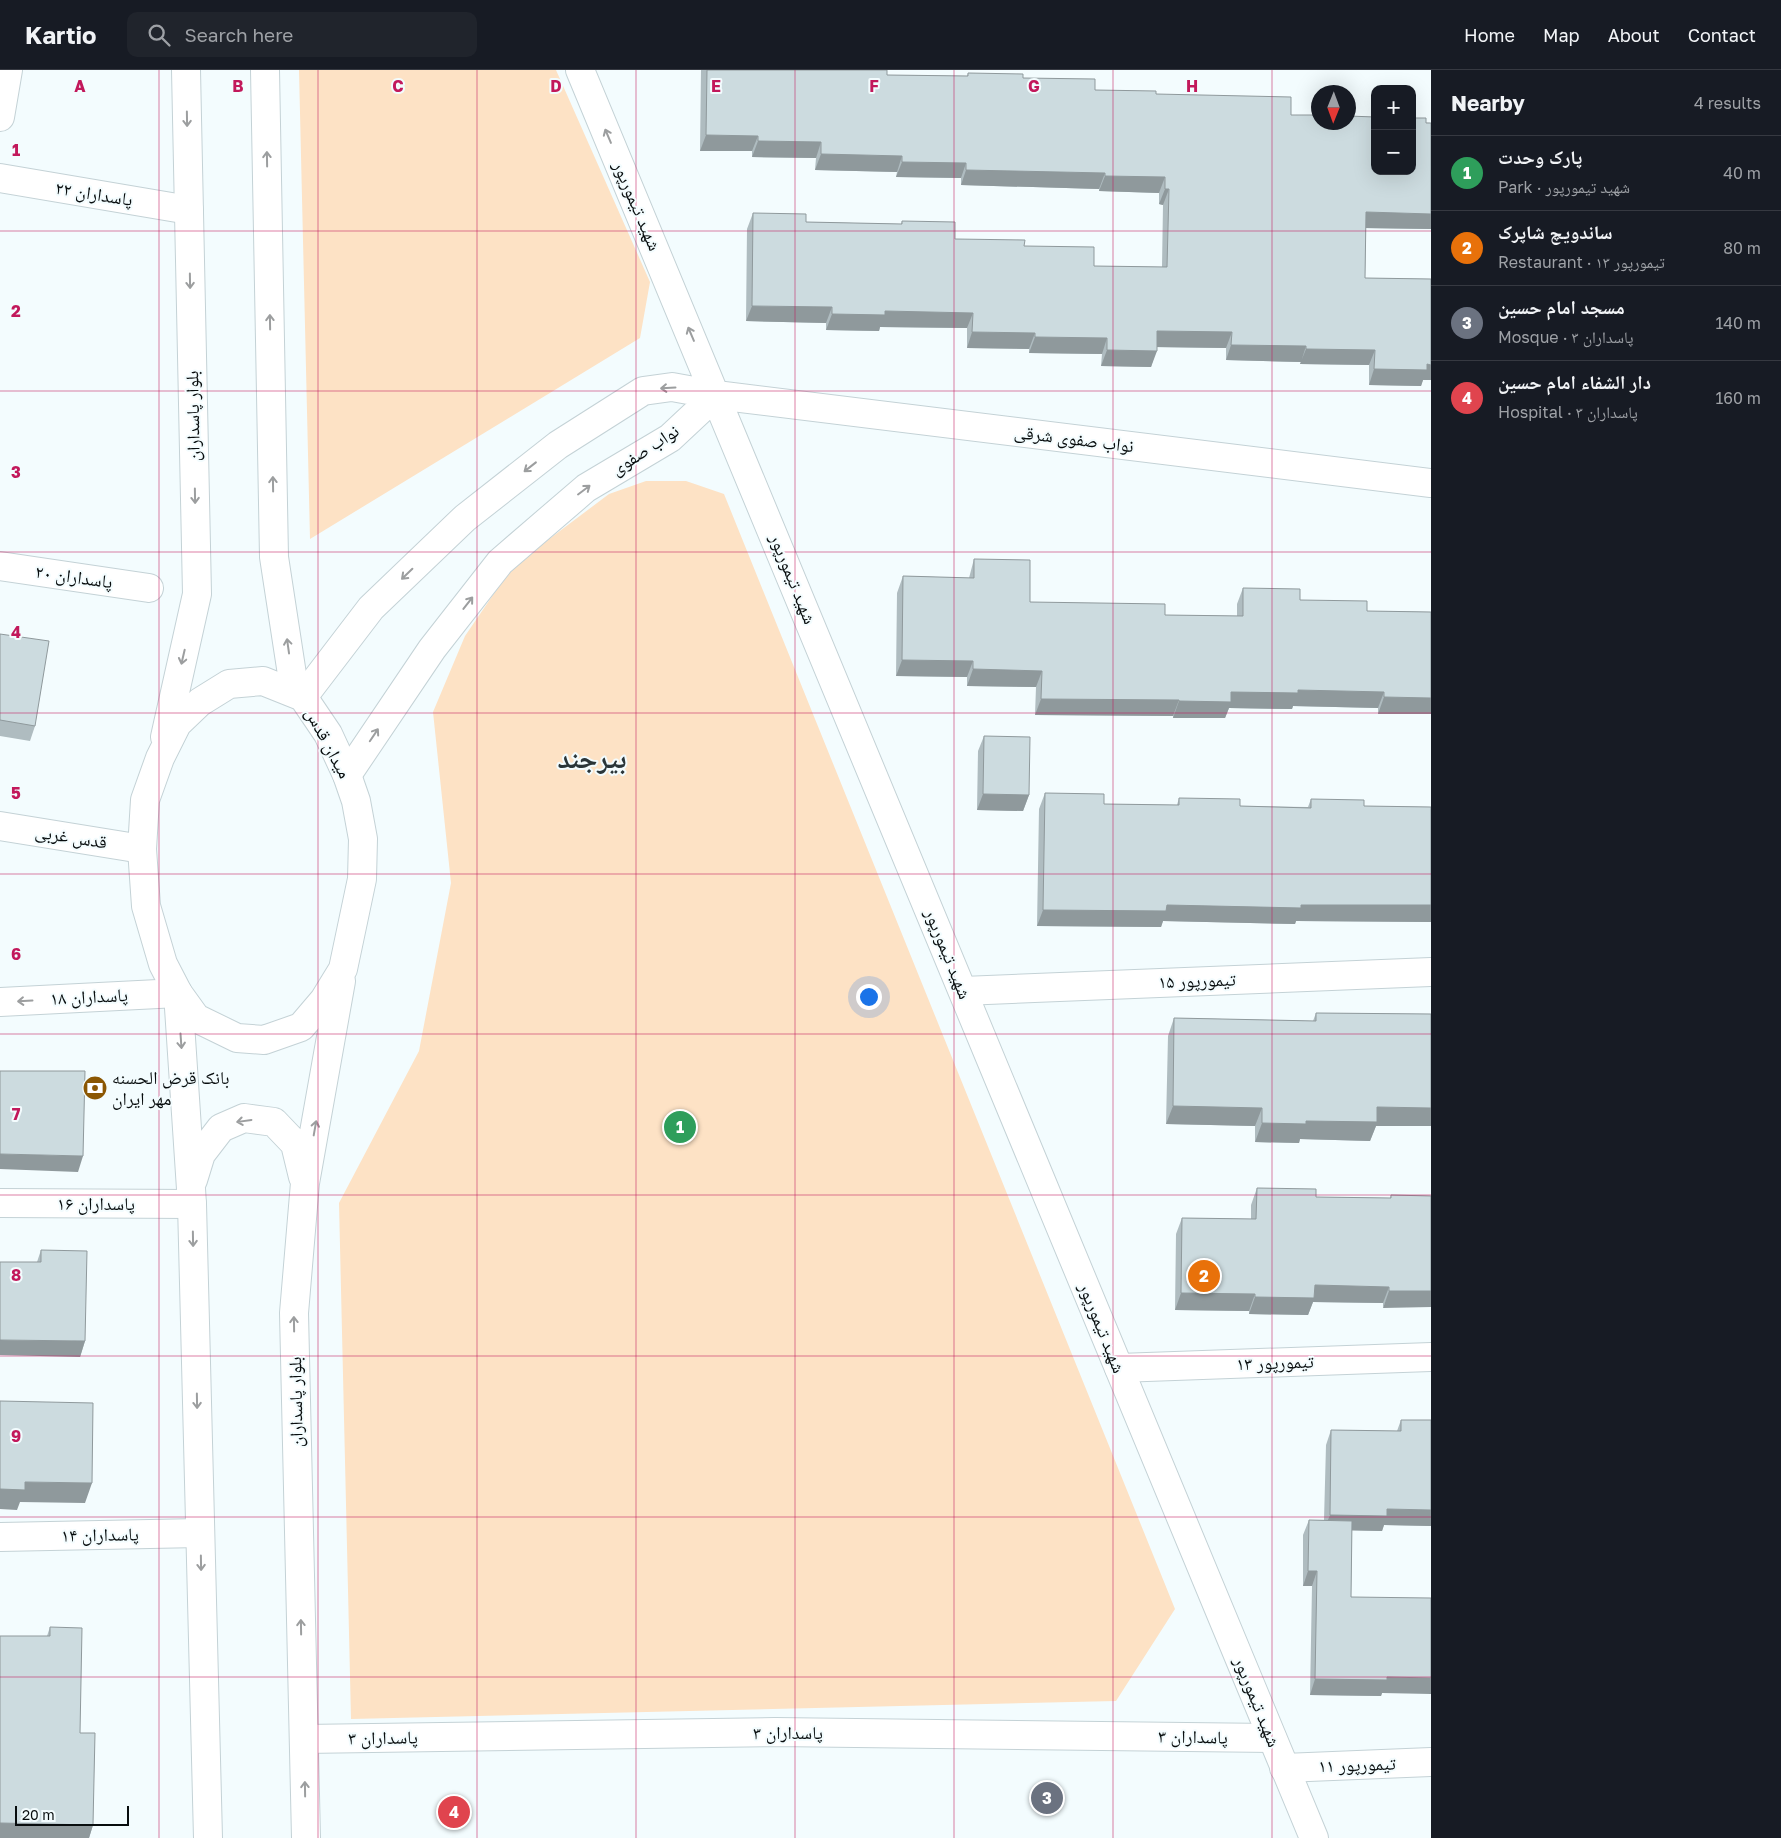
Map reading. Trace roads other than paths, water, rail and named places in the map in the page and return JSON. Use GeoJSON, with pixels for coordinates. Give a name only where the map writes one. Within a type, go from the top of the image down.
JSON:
{"type":"FeatureCollection","features":[{"type":"Feature","properties":{"kind":"street"},"geometry":{"type":"LineString","coordinates":[[0,117],[8,70]]}},
{"type":"Feature","properties":{"kind":"street","name":"بلوار پاسداران"},"geometry":{"type":"LineString","coordinates":[[160,758],[197,594],[186,70]]}},
{"type":"Feature","properties":{"kind":"street"},"geometry":{"type":"LineString","coordinates":[[265,70],[274,557],[299,696]]}},
{"type":"Feature","properties":{"kind":"street","name":"شهید تیمورپور"},"geometry":{"type":"LineString","coordinates":[[580,70],[1314,1838]]}},
{"type":"Feature","properties":{"kind":"street","name":"پاسداران ۲۲"},"geometry":{"type":"LineString","coordinates":[[0,178],[189,210]]}},
{"type":"Feature","properties":{"kind":"street"},"geometry":{"type":"LineString","coordinates":[[299,696],[371,608],[465,518],[558,445],[643,391],[672,387],[716,395]]}},
{"type":"Feature","properties":{"kind":"street","name":"نواب صفوی شرقی"},"geometry":{"type":"LineString","coordinates":[[716,395],[1431,483]]}},
{"type":"Feature","properties":{"kind":"street","name":"نواب صفوی"},"geometry":{"type":"LineString","coordinates":[[347,776],[432,649],[500,562],[586,488],[670,438],[716,395]]}},
{"type":"Feature","properties":{"kind":"street","name":"پاسداران ۲۰"},"geometry":{"type":"LineString","coordinates":[[0,566],[148,588]]}},
{"type":"Feature","properties":{"kind":"street","name":"میدان قدس"},"geometry":{"type":"LineString","coordinates":[[263,682],[299,696],[328,734],[356,801],[363,839],[362,879],[343,969],[324,1000],[301,1027],[264,1040],[237,1038],[196,1018],[178,993],[163,964],[146,906],[142,849],[145,800],[160,758],[178,724],[200,702],[229,684],[263,682]]}},
{"type":"Feature","properties":{"kind":"street","name":"قدس غربی"},"geometry":{"type":"LineString","coordinates":[[0,826],[142,849]]}},
{"type":"Feature","properties":{"kind":"street","name":"بلوار پاسداران"},"geometry":{"type":"LineString","coordinates":[[306,1838],[294,1313],[305,1183],[343,969]]}},
{"type":"Feature","properties":{"kind":"street","name":"تیمورپور ۱۵"},"geometry":{"type":"LineString","coordinates":[[963,991],[1431,972]]}},
{"type":"Feature","properties":{"kind":"street"},"geometry":{"type":"LineString","coordinates":[[178,993],[192,1195],[208,1838]]}},
{"type":"Feature","properties":{"kind":"street","name":"پاسداران ۱۸"},"geometry":{"type":"LineString","coordinates":[[0,1002],[178,993]]}},
{"type":"Feature","properties":{"kind":"street"},"geometry":{"type":"LineString","coordinates":[[192,1195],[201,1154],[221,1128],[244,1118],[274,1122],[295,1144],[305,1183]]}},
{"type":"Feature","properties":{"kind":"street","name":"پاسداران ۱۶"},"geometry":{"type":"LineString","coordinates":[[0,1203],[192,1195]]}},
{"type":"Feature","properties":{"kind":"street","name":"تیمورپور ۱۳"},"geometry":{"type":"LineString","coordinates":[[1119,1368],[1431,1357]]}},
{"type":"Feature","properties":{"kind":"street","name":"پاسداران ۱۴"},"geometry":{"type":"LineString","coordinates":[[0,1537],[200,1533]]}},
{"type":"Feature","properties":{"kind":"street","name":"پاسداران ۳"},"geometry":{"type":"LineString","coordinates":[[304,1739],[775,1732],[1272,1738]]}},
{"type":"Feature","properties":{"kind":"street","name":"تیمورپور ۱۱"},"geometry":{"type":"LineString","coordinates":[[1284,1768],[1431,1762]]}},
{"type":"Feature","properties":{"kind":"place","name":"بانک قرض الحسنه مهر ایران"},"geometry":{"type":"Point","coordinates":[95,1088]}},
{"type":"Feature","properties":{"kind":"place","name":"پارک وحدت"},"geometry":{"type":"Point","coordinates":[680,1127]}},
{"type":"Feature","properties":{"kind":"place","name":"ساندویچ شاپرک"},"geometry":{"type":"Point","coordinates":[1204,1276]}},
{"type":"Feature","properties":{"kind":"place","name":"مسجد امام حسین"},"geometry":{"type":"Point","coordinates":[1047,1798]}},
{"type":"Feature","properties":{"kind":"place","name":"دار الشفاء امام حسین"},"geometry":{"type":"Point","coordinates":[454,1812]}},
{"type":"Feature","properties":{"kind":"district","name":"بیرجند"},"geometry":{"type":"Point","coordinates":[592,758]}}]}
